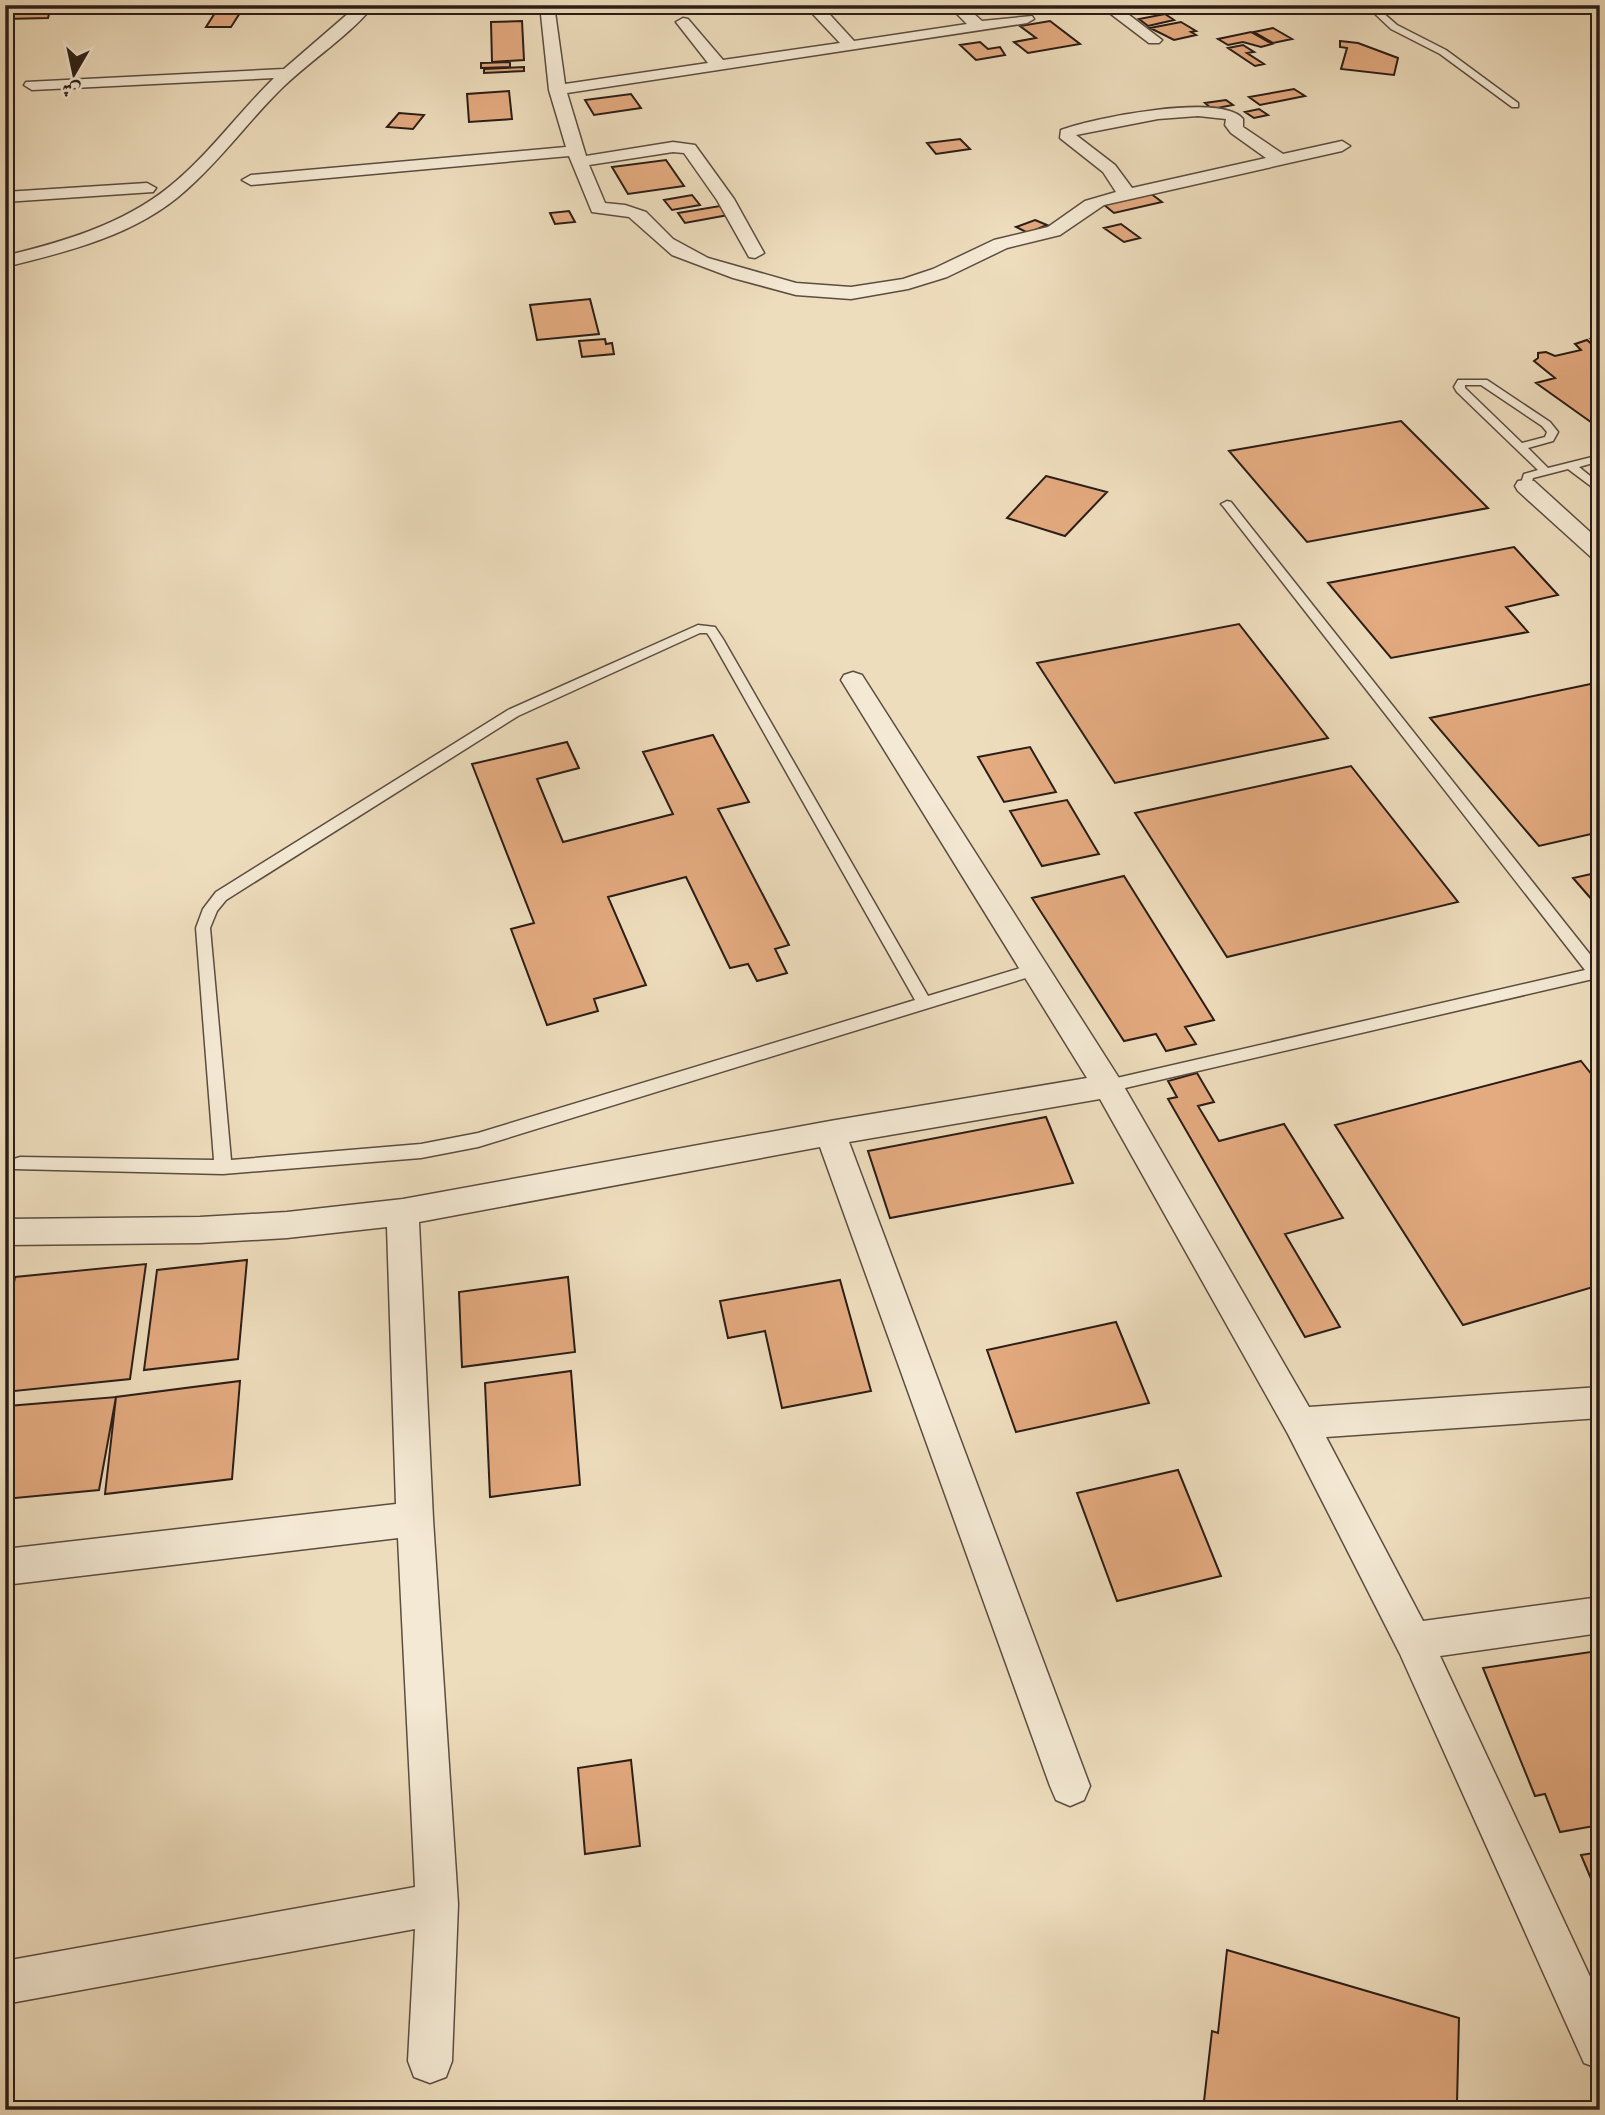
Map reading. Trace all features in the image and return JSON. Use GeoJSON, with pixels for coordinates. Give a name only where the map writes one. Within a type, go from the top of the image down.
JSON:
{"type":"FeatureCollection","features":[{"type":"Feature","properties":{"kind":"street"},"geometry":{"type":"LineString","coordinates":[[5,262],[103,232],[164,199],[185,181],[256,104],[367,5]]}},
{"type":"Feature","properties":{"kind":"street"},"geometry":{"type":"LineString","coordinates":[[547,5],[557,90],[576,156],[598,208],[626,211],[641,217],[670,246],[705,263],[769,285],[818,293],[877,291],[914,282],[959,265],[1005,243],[1051,232],[1087,206],[1126,194],[1342,145]]}},
{"type":"Feature","properties":{"kind":"street"},"geometry":{"type":"LineString","coordinates":[[955,5],[979,26]]}},
{"type":"Feature","properties":{"kind":"street"},"geometry":{"type":"LineString","coordinates":[[1107,5],[1154,40]]}},
{"type":"Feature","properties":{"kind":"street"},"geometry":{"type":"LineString","coordinates":[[816,8],[851,46]]}},
{"type":"Feature","properties":{"kind":"street"},"geometry":{"type":"LineString","coordinates":[[557,90],[1027,19]]}},
{"type":"Feature","properties":{"kind":"street"},"geometry":{"type":"LineString","coordinates":[[683,22],[719,66]]}},
{"type":"Feature","properties":{"kind":"street"},"geometry":{"type":"LineString","coordinates":[[32,85],[289,73]]}},
{"type":"Feature","properties":{"kind":"street"},"geometry":{"type":"LineString","coordinates":[[1126,194],[1121,182],[1107,166],[1070,140],[1067,133],[1080,128],[1181,112],[1217,112],[1232,116],[1237,130],[1279,159]]}},
{"type":"Feature","properties":{"kind":"street"},"geometry":{"type":"LineString","coordinates":[[251,180],[673,147],[689,149],[725,199],[755,253]]}},
{"type":"Feature","properties":{"kind":"street"},"geometry":{"type":"LineString","coordinates":[[5,197],[147,188]]}},
{"type":"Feature","properties":{"kind":"street"},"geometry":{"type":"LineString","coordinates":[[1526,485],[1600,553]]}},
{"type":"Feature","properties":{"kind":"street"},"geometry":{"type":"LineString","coordinates":[[853,680],[1037,969],[1108,1086],[1300,1423],[1413,1642],[1600,2048]]}},
{"type":"Feature","properties":{"kind":"street"},"geometry":{"type":"LineString","coordinates":[[5,1232],[201,1230],[287,1225],[403,1212],[830,1133],[1108,1086]]}},
{"type":"Feature","properties":{"kind":"street"},"geometry":{"type":"LineString","coordinates":[[830,1133],[1070,1786]]}},
{"type":"Feature","properties":{"kind":"street"},"geometry":{"type":"LineString","coordinates":[[403,1212],[415,1519],[437,1904],[430,2061]]}},
{"type":"Feature","properties":{"kind":"street"},"geometry":{"type":"LineString","coordinates":[[1300,1423],[1600,1402]]}},
{"type":"Feature","properties":{"kind":"street"},"geometry":{"type":"LineString","coordinates":[[5,1567],[415,1519]]}},
{"type":"Feature","properties":{"kind":"street"},"geometry":{"type":"LineString","coordinates":[[1413,1642],[1600,1615]]}},
{"type":"Feature","properties":{"kind":"street"},"geometry":{"type":"LineString","coordinates":[[5,1983],[437,1904]]}},
{"type":"Feature","properties":{"kind":"lane"},"geometry":{"type":"LineString","coordinates":[[1142,11],[1173,5]]}},
{"type":"Feature","properties":{"kind":"lane"},"geometry":{"type":"LineString","coordinates":[[1388,5],[1377,12],[1389,23],[1443,52],[1515,105]]}},
{"type":"Feature","properties":{"kind":"lane"},"geometry":{"type":"LineString","coordinates":[[1520,447],[1549,439],[1553,432],[1546,424],[1483,382],[1462,382],[1461,390],[1520,447],[1546,472]]}},
{"type":"Feature","properties":{"kind":"lane"},"geometry":{"type":"LineString","coordinates":[[1526,485],[1528,477],[1600,458]]}},
{"type":"Feature","properties":{"kind":"lane"},"geometry":{"type":"LineString","coordinates":[[1571,466],[1600,490]]}},
{"type":"Feature","properties":{"kind":"lane"},"geometry":{"type":"LineString","coordinates":[[1108,1086],[1598,976],[1227,504]]}},
{"type":"Feature","properties":{"kind":"lane"},"geometry":{"type":"LineString","coordinates":[[223,1167],[203,928],[211,909],[221,896],[513,713],[698,629],[711,631],[718,639],[925,1004]]}},
{"type":"Feature","properties":{"kind":"lane"},"geometry":{"type":"LineString","coordinates":[[20,1164],[223,1167],[421,1151],[478,1140],[1037,969]]}},
{"type":"Feature","properties":{"kind":"building"},"geometry":{"type":"Polygon","coordinates":[[[5,5],[68,5],[65,14],[49,14],[48,18],[5,19],[5,5]]]}},
{"type":"Feature","properties":{"kind":"building"},"geometry":{"type":"Polygon","coordinates":[[[220,5],[245,5],[231,27],[206,27],[220,5]]]}},
{"type":"Feature","properties":{"kind":"building"},"geometry":{"type":"Polygon","coordinates":[[[1165,14],[1174,20],[1148,26],[1139,19],[1165,14]]]}},
{"type":"Feature","properties":{"kind":"building"},"geometry":{"type":"Polygon","coordinates":[[[522,21],[524,60],[492,62],[491,22],[522,21]]]}},
{"type":"Feature","properties":{"kind":"building"},"geometry":{"type":"Polygon","coordinates":[[[1050,21],[1080,44],[1028,53],[1014,42],[1036,38],[1020,26],[1050,21]]]}},
{"type":"Feature","properties":{"kind":"building"},"geometry":{"type":"Polygon","coordinates":[[[1181,22],[1196,31],[1191,32],[1196,35],[1174,40],[1150,28],[1181,22]]]}},
{"type":"Feature","properties":{"kind":"building"},"geometry":{"type":"Polygon","coordinates":[[[1273,28],[1292,39],[1273,43],[1254,32],[1273,28]]]}},
{"type":"Feature","properties":{"kind":"building"},"geometry":{"type":"Polygon","coordinates":[[[1251,32],[1272,44],[1261,47],[1243,42],[1228,45],[1218,39],[1251,32]]]}},
{"type":"Feature","properties":{"kind":"building"},"geometry":{"type":"Polygon","coordinates":[[[1340,41],[1358,43],[1398,58],[1394,75],[1341,69],[1347,48],[1340,47],[1340,41]]]}},
{"type":"Feature","properties":{"kind":"building"},"geometry":{"type":"Polygon","coordinates":[[[980,42],[988,49],[1000,47],[1005,55],[976,60],[960,45],[980,42]]]}},
{"type":"Feature","properties":{"kind":"building"},"geometry":{"type":"Polygon","coordinates":[[[1243,45],[1254,52],[1247,53],[1264,64],[1255,66],[1228,48],[1243,45]]]}},
{"type":"Feature","properties":{"kind":"building"},"geometry":{"type":"Polygon","coordinates":[[[510,62],[510,67],[481,68],[481,63],[510,62]]]}},
{"type":"Feature","properties":{"kind":"building"},"geometry":{"type":"Polygon","coordinates":[[[524,67],[524,71],[484,73],[484,69],[524,67]]]}},
{"type":"Feature","properties":{"kind":"building"},"geometry":{"type":"Polygon","coordinates":[[[1294,89],[1305,96],[1260,105],[1249,97],[1294,89]]]}},
{"type":"Feature","properties":{"kind":"building"},"geometry":{"type":"Polygon","coordinates":[[[509,91],[512,119],[469,122],[467,94],[509,91]]]}},
{"type":"Feature","properties":{"kind":"building"},"geometry":{"type":"Polygon","coordinates":[[[631,94],[641,108],[594,115],[585,100],[631,94]]]}},
{"type":"Feature","properties":{"kind":"building"},"geometry":{"type":"Polygon","coordinates":[[[1226,100],[1233,105],[1212,109],[1205,103],[1226,100]]]}},
{"type":"Feature","properties":{"kind":"building"},"geometry":{"type":"Polygon","coordinates":[[[1259,109],[1268,115],[1254,118],[1245,112],[1259,109]]]}},
{"type":"Feature","properties":{"kind":"building"},"geometry":{"type":"Polygon","coordinates":[[[399,113],[424,115],[413,129],[387,127],[399,113]]]}},
{"type":"Feature","properties":{"kind":"building"},"geometry":{"type":"Polygon","coordinates":[[[960,139],[970,149],[936,154],[927,143],[960,139]]]}},
{"type":"Feature","properties":{"kind":"building"},"geometry":{"type":"Polygon","coordinates":[[[666,160],[684,186],[628,194],[612,167],[666,160]]]}},
{"type":"Feature","properties":{"kind":"building"},"geometry":{"type":"Polygon","coordinates":[[[1150,193],[1162,202],[1114,213],[1103,204],[1150,193]]]}},
{"type":"Feature","properties":{"kind":"building"},"geometry":{"type":"Polygon","coordinates":[[[692,195],[700,205],[672,210],[664,200],[692,195]]]}},
{"type":"Feature","properties":{"kind":"building"},"geometry":{"type":"Polygon","coordinates":[[[720,206],[728,215],[685,223],[678,213],[720,206]]]}},
{"type":"Feature","properties":{"kind":"building"},"geometry":{"type":"Polygon","coordinates":[[[569,211],[575,222],[555,224],[550,213],[569,211]]]}},
{"type":"Feature","properties":{"kind":"building"},"geometry":{"type":"Polygon","coordinates":[[[1035,220],[1047,225],[1028,233],[1016,227],[1035,220]]]}},
{"type":"Feature","properties":{"kind":"building"},"geometry":{"type":"Polygon","coordinates":[[[1121,224],[1140,238],[1124,242],[1104,228],[1121,224]]]}},
{"type":"Feature","properties":{"kind":"building"},"geometry":{"type":"Polygon","coordinates":[[[590,299],[599,334],[537,340],[530,305],[590,299]]]}},
{"type":"Feature","properties":{"kind":"building"},"geometry":{"type":"Polygon","coordinates":[[[1600,337],[1600,344],[1591,339],[1600,337]]]}},
{"type":"Feature","properties":{"kind":"building"},"geometry":{"type":"Polygon","coordinates":[[[605,339],[606,344],[612,343],[614,354],[582,357],[579,341],[605,339]]]}},
{"type":"Feature","properties":{"kind":"building"},"geometry":{"type":"Polygon","coordinates":[[[1587,340],[1594,346],[1600,344],[1600,424],[1595,425],[1536,383],[1555,378],[1534,361],[1538,358],[1538,353],[1546,352],[1555,356],[1581,350],[1575,344],[1587,340]]]}},
{"type":"Feature","properties":{"kind":"building"},"geometry":{"type":"Polygon","coordinates":[[[1401,421],[1488,508],[1307,542],[1229,451],[1401,421]]]}},
{"type":"Feature","properties":{"kind":"building"},"geometry":{"type":"Polygon","coordinates":[[[1046,476],[1107,492],[1065,536],[1007,518],[1046,476]]]}},
{"type":"Feature","properties":{"kind":"building"},"geometry":{"type":"Polygon","coordinates":[[[1514,547],[1558,595],[1506,607],[1528,632],[1391,658],[1328,583],[1514,547]]]}},
{"type":"Feature","properties":{"kind":"building"},"geometry":{"type":"Polygon","coordinates":[[[1239,624],[1328,738],[1115,783],[1037,663],[1239,624]]]}},
{"type":"Feature","properties":{"kind":"building"},"geometry":{"type":"Polygon","coordinates":[[[1600,682],[1600,832],[1539,846],[1430,718],[1600,682]]]}},
{"type":"Feature","properties":{"kind":"building"},"geometry":{"type":"Polygon","coordinates":[[[713,735],[749,802],[718,809],[789,945],[775,949],[787,973],[757,981],[748,964],[730,968],[686,877],[608,897],[646,985],[594,999],[598,1011],[547,1025],[511,929],[534,923],[472,764],[567,742],[579,768],[537,779],[563,842],[673,814],[643,752],[713,735]]]}},
{"type":"Feature","properties":{"kind":"building"},"geometry":{"type":"Polygon","coordinates":[[[1030,747],[1056,792],[1004,802],[978,757],[1030,747]]]}},
{"type":"Feature","properties":{"kind":"building"},"geometry":{"type":"Polygon","coordinates":[[[1351,766],[1458,902],[1227,957],[1135,813],[1351,766]]]}},
{"type":"Feature","properties":{"kind":"building"},"geometry":{"type":"Polygon","coordinates":[[[1067,800],[1099,854],[1042,866],[1010,811],[1067,800]]]}},
{"type":"Feature","properties":{"kind":"building"},"geometry":{"type":"Polygon","coordinates":[[[1600,872],[1600,909],[1573,878],[1600,872]]]}},
{"type":"Feature","properties":{"kind":"building"},"geometry":{"type":"Polygon","coordinates":[[[1124,876],[1214,1020],[1185,1027],[1196,1044],[1166,1051],[1156,1034],[1124,1041],[1032,898],[1124,876]]]}},
{"type":"Feature","properties":{"kind":"building"},"geometry":{"type":"Polygon","coordinates":[[[1581,1061],[1600,1085],[1600,1285],[1463,1325],[1335,1125],[1581,1061]]]}},
{"type":"Feature","properties":{"kind":"building"},"geometry":{"type":"Polygon","coordinates":[[[1197,1073],[1214,1102],[1198,1106],[1219,1141],[1284,1124],[1343,1218],[1285,1234],[1340,1327],[1305,1337],[1168,1099],[1177,1097],[1168,1081],[1197,1073]]]}},
{"type":"Feature","properties":{"kind":"building"},"geometry":{"type":"Polygon","coordinates":[[[1046,1117],[1073,1183],[890,1218],[868,1151],[1046,1117]]]}},
{"type":"Feature","properties":{"kind":"building"},"geometry":{"type":"Polygon","coordinates":[[[247,1260],[238,1359],[144,1370],[157,1270],[247,1260]]]}},
{"type":"Feature","properties":{"kind":"building"},"geometry":{"type":"Polygon","coordinates":[[[146,1264],[130,1379],[5,1392],[5,1330],[15,1277],[146,1264]]]}},
{"type":"Feature","properties":{"kind":"building"},"geometry":{"type":"Polygon","coordinates":[[[568,1277],[575,1352],[462,1367],[459,1292],[568,1277]]]}},
{"type":"Feature","properties":{"kind":"building"},"geometry":{"type":"Polygon","coordinates":[[[840,1280],[871,1391],[782,1408],[765,1331],[728,1338],[720,1301],[840,1280]]]}},
{"type":"Feature","properties":{"kind":"building"},"geometry":{"type":"Polygon","coordinates":[[[1116,1322],[1149,1403],[1016,1432],[987,1350],[1116,1322]]]}},
{"type":"Feature","properties":{"kind":"building"},"geometry":{"type":"Polygon","coordinates":[[[571,1371],[580,1485],[490,1497],[485,1383],[571,1371]]]}},
{"type":"Feature","properties":{"kind":"building"},"geometry":{"type":"Polygon","coordinates":[[[240,1381],[232,1479],[105,1494],[116,1397],[240,1381]]]}},
{"type":"Feature","properties":{"kind":"building"},"geometry":{"type":"Polygon","coordinates":[[[116,1397],[99,1490],[5,1499],[5,1419],[8,1406],[116,1397]]]}},
{"type":"Feature","properties":{"kind":"building"},"geometry":{"type":"Polygon","coordinates":[[[1178,1470],[1221,1576],[1117,1601],[1077,1493],[1178,1470]]]}},
{"type":"Feature","properties":{"kind":"building"},"geometry":{"type":"Polygon","coordinates":[[[1597,1651],[1600,1658],[1600,1825],[1560,1832],[1545,1794],[1535,1796],[1483,1668],[1597,1651]]]}},
{"type":"Feature","properties":{"kind":"building"},"geometry":{"type":"Polygon","coordinates":[[[631,1760],[640,1846],[585,1854],[578,1768],[631,1760]]]}},
{"type":"Feature","properties":{"kind":"building"},"geometry":{"type":"Polygon","coordinates":[[[1600,1852],[1600,1900],[1581,1855],[1600,1852]]]}},
{"type":"Feature","properties":{"kind":"building"},"geometry":{"type":"Polygon","coordinates":[[[1227,1950],[1459,2018],[1457,2104],[1464,2106],[1464,2110],[1203,2110],[1212,2031],[1218,2033],[1227,1950]]]}}]}
